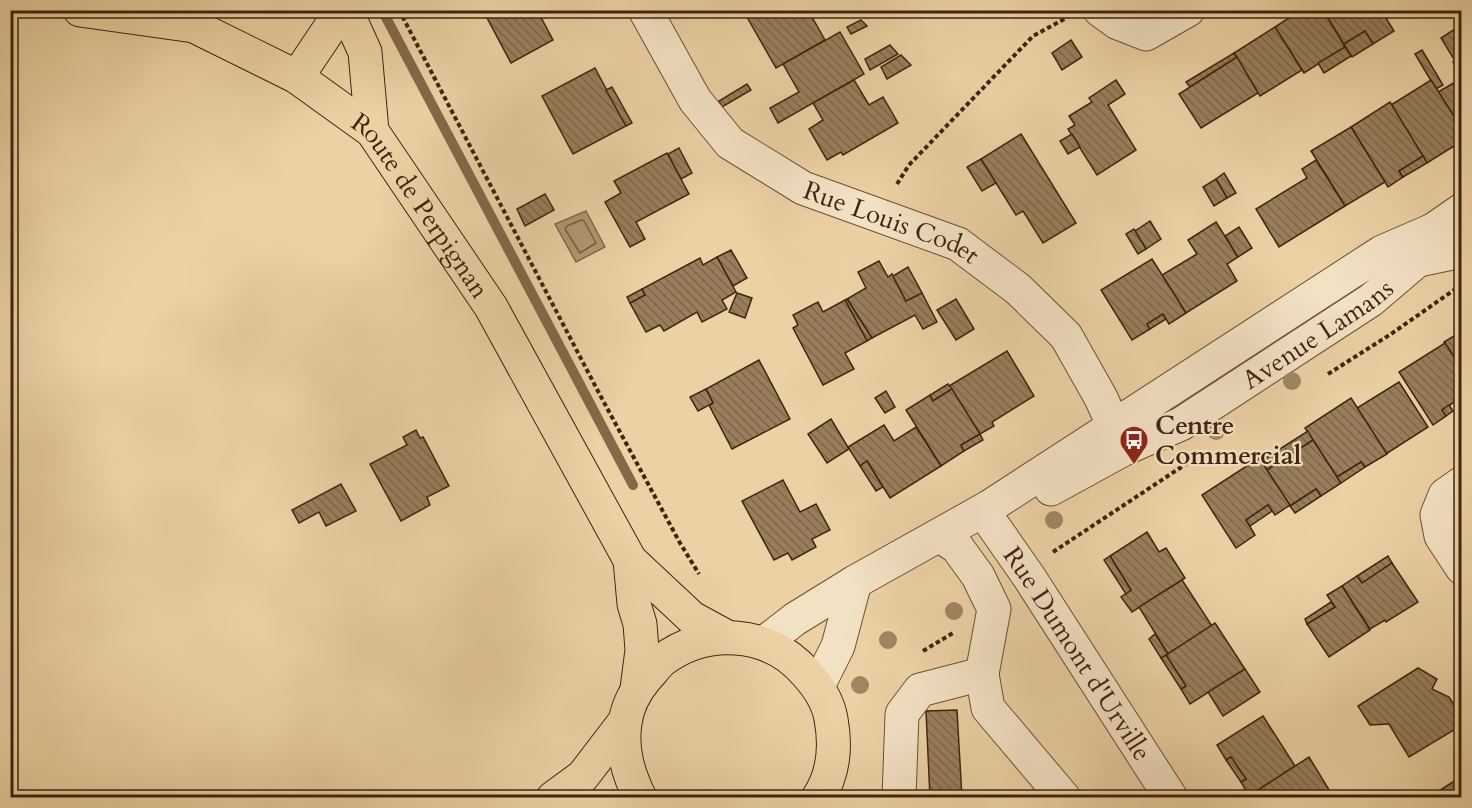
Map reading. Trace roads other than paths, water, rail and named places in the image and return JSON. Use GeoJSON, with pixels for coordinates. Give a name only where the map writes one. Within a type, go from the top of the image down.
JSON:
{"type":"FeatureCollection","features":[{"type":"Feature","properties":{"kind":"main road","name":"Route de Perpignan"},"geometry":{"type":"LineString","coordinates":[[80,10],[194,26],[297,77],[372,131],[491,307],[630,560],[692,618],[727,637]]}},
{"type":"Feature","properties":{"kind":"main road"},"geometry":{"type":"LineString","coordinates":[[297,77],[344,10],[365,52],[372,131]]}},
{"type":"Feature","properties":{"kind":"main road","name":"Route de Perpignan"},"geometry":{"type":"LineString","coordinates":[[630,560],[634,604],[640,624],[642,650],[638,689]]}},
{"type":"Feature","properties":{"kind":"main road"},"geometry":{"type":"LineString","coordinates":[[553,798],[583,776],[625,721],[638,689],[661,662],[691,644],[727,637],[764,643],[794,660],[818,686],[830,711],[834,737],[832,764],[823,791],[818,798]]}},
{"type":"Feature","properties":{"kind":"main road"},"geometry":{"type":"LineString","coordinates":[[625,721],[624,749],[629,776],[640,798]]}},
{"type":"Feature","properties":{"kind":"street","name":"Rue Louis Codet"},"geometry":{"type":"LineString","coordinates":[[645,10],[694,100],[730,143],[803,188],[958,244],[1018,289],[1065,336],[1120,437]]}},
{"type":"Feature","properties":{"kind":"street"},"geometry":{"type":"LineString","coordinates":[[1085,13],[1146,34],[1188,10]]}},
{"type":"Feature","properties":{"kind":"street","name":"Avenue Lamans"},"geometry":{"type":"LineString","coordinates":[[764,643],[795,619],[855,582],[1120,437],[1382,252],[1433,230],[1461,210]]}},
{"type":"Feature","properties":{"kind":"street","name":"Avenue Lamans"},"geometry":{"type":"LineString","coordinates":[[1120,437],[1180,424],[1371,300],[1418,260],[1433,230]]}},
{"type":"Feature","properties":{"kind":"street"},"geometry":{"type":"LineString","coordinates":[[1418,260],[1461,251]]}},
{"type":"Feature","properties":{"kind":"street"},"geometry":{"type":"LineString","coordinates":[[1461,483],[1445,495],[1437,515],[1441,536],[1461,568]]}},
{"type":"Feature","properties":{"kind":"street","name":"Rue Dumont d'Urville"},"geometry":{"type":"LineString","coordinates":[[986,509],[1171,798]]}},
{"type":"Feature","properties":{"kind":"street"},"geometry":{"type":"LineString","coordinates":[[940,536],[957,547],[968,561],[994,609],[982,674],[988,708],[1059,796]]}},
{"type":"Feature","properties":{"kind":"street"},"geometry":{"type":"LineString","coordinates":[[818,686],[838,646],[855,582]]}},
{"type":"Feature","properties":{"kind":"street"},"geometry":{"type":"LineString","coordinates":[[899,798],[902,714],[920,690],[982,674]]}},
{"type":"Feature","properties":{"kind":"water"},"geometry":{"type":"Polygon","coordinates":[[[586,211],[605,247],[576,262],[555,224],[586,211]]]}},
{"type":"Feature","properties":{"kind":"waterway"},"geometry":{"type":"LineString","coordinates":[[382,10],[633,485]]}},
{"type":"Feature","properties":{"kind":"place","name":"Centre Commercial"},"geometry":{"type":"Point","coordinates":[1134,466]}}]}
